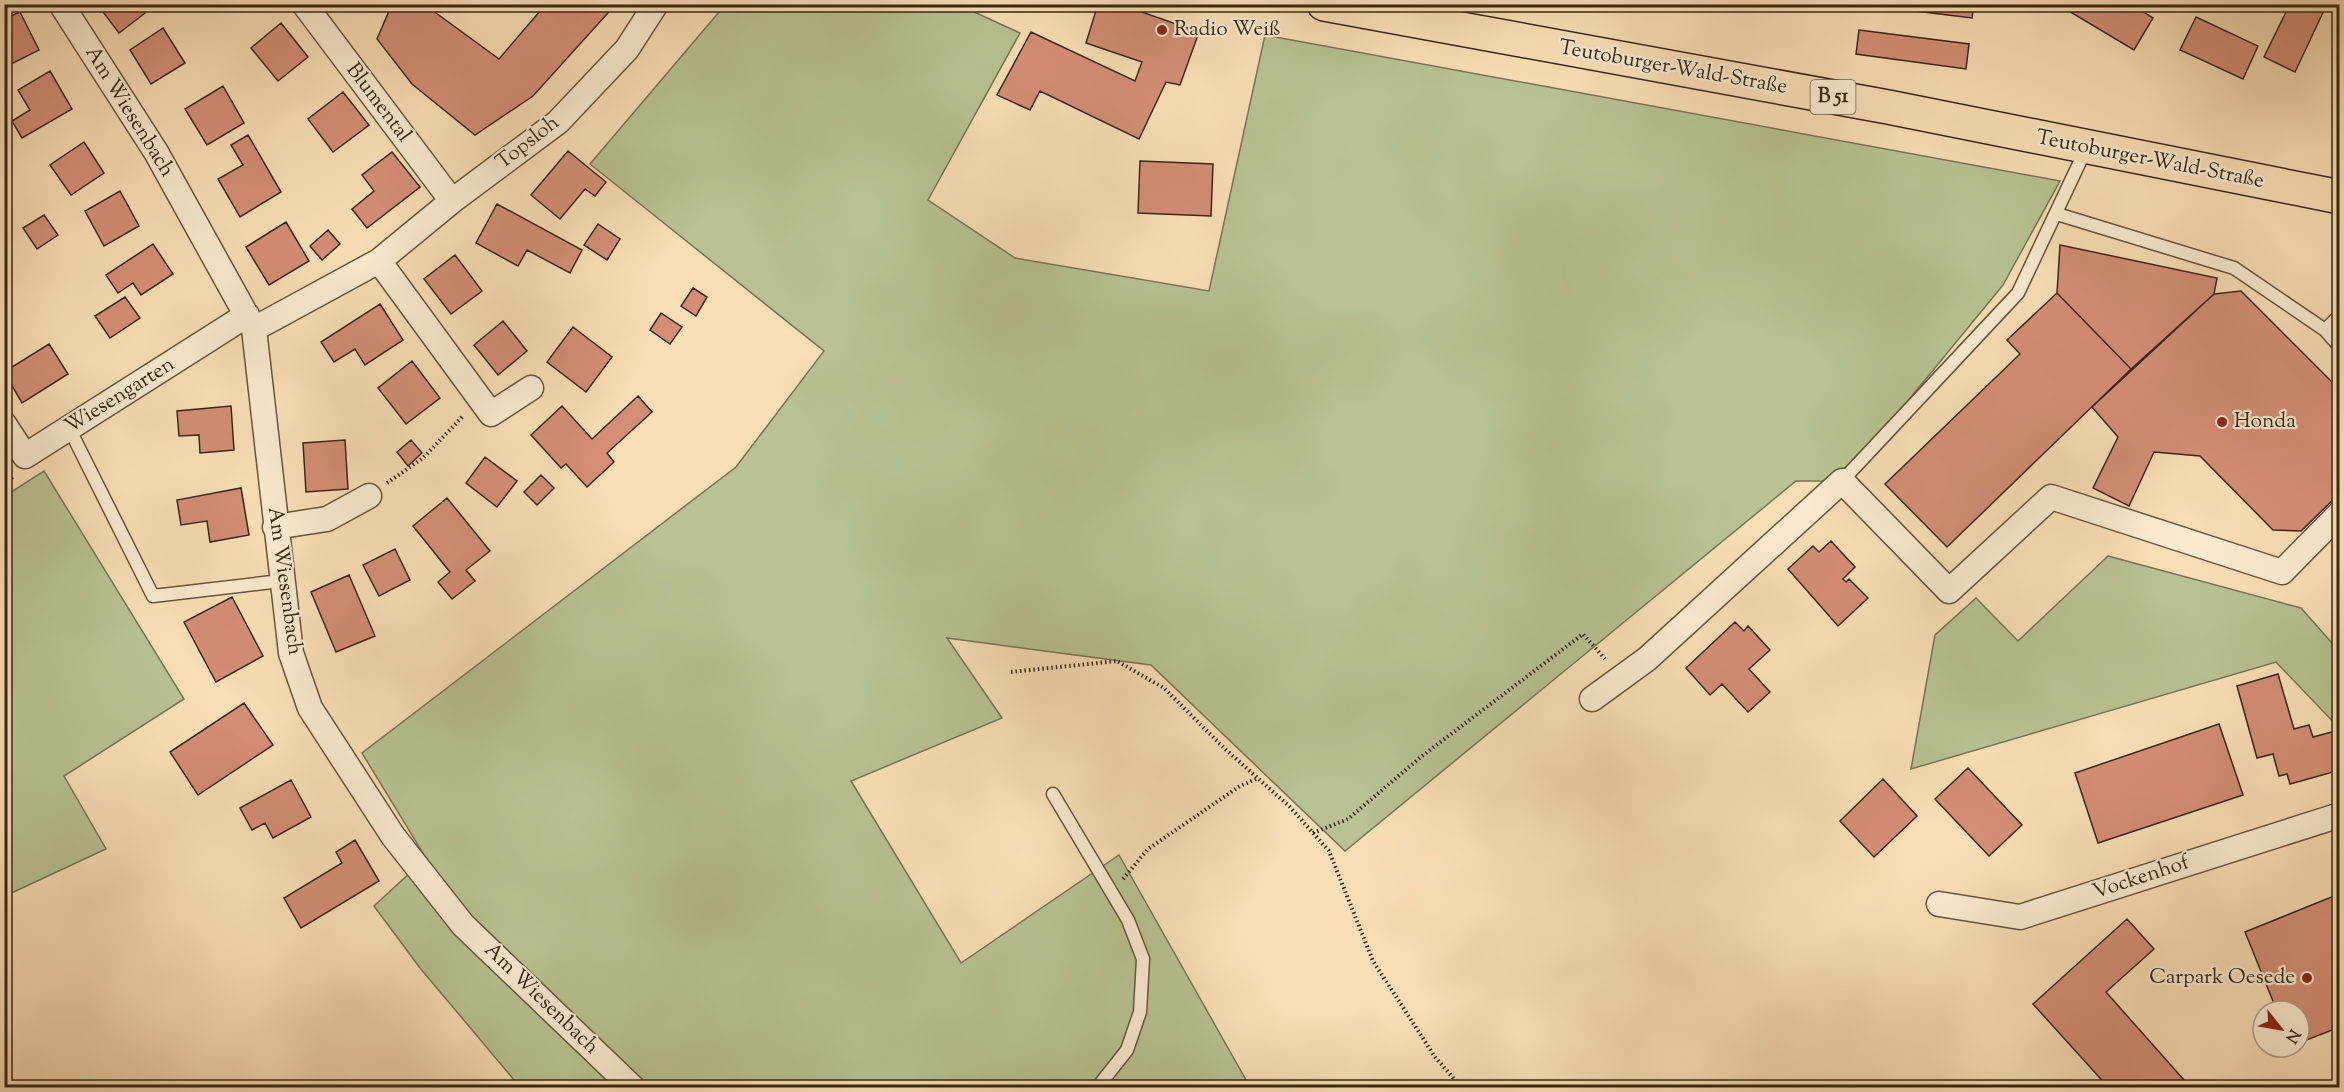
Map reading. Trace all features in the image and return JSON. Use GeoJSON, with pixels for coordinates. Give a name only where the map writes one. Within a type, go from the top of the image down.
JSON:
{"type":"FeatureCollection","features":[{"type":"Feature","properties":{"kind":"main road","name":"Teutoburger-Wald-Straße"},"geometry":{"type":"LineString","coordinates":[[1324,4],[1876,105],[2340,197]]}},
{"type":"Feature","properties":{"kind":"street","name":"Am Wiesenbach"},"geometry":{"type":"LineString","coordinates":[[61,4],[156,152],[251,322],[291,653],[310,708],[393,836],[463,925],[633,1088]]}},
{"type":"Feature","properties":{"kind":"street","name":"Blumental"},"geometry":{"type":"LineString","coordinates":[[304,4],[452,201]]}},
{"type":"Feature","properties":{"kind":"street","name":"Topsloh"},"geometry":{"type":"LineString","coordinates":[[251,322],[379,261],[452,201],[558,122],[627,49],[656,4]]}},
{"type":"Feature","properties":{"kind":"street"},"geometry":{"type":"LineString","coordinates":[[379,261],[491,414],[531,388]]}},
{"type":"Feature","properties":{"kind":"street","name":"Wiesengarten"},"geometry":{"type":"LineString","coordinates":[[4,424],[25,456],[251,322]]}},
{"type":"Feature","properties":{"kind":"street"},"geometry":{"type":"LineString","coordinates":[[1592,699],[1647,659],[1842,481],[1949,591],[2051,497],[2282,572],[2340,513]]}},
{"type":"Feature","properties":{"kind":"street"},"geometry":{"type":"LineString","coordinates":[[275,527],[327,519],[369,496]]}},
{"type":"Feature","properties":{"kind":"street","name":"Vockenhof"},"geometry":{"type":"LineString","coordinates":[[1939,904],[2020,916],[2340,815]]}},
{"type":"Feature","properties":{"kind":"lane"},"geometry":{"type":"LineString","coordinates":[[1842,481],[2018,293],[2087,148]]}},
{"type":"Feature","properties":{"kind":"lane"},"geometry":{"type":"LineString","coordinates":[[2057,214],[2234,268],[2325,330],[2340,347]]}},
{"type":"Feature","properties":{"kind":"lane"},"geometry":{"type":"LineString","coordinates":[[2325,330],[2340,315]]}},
{"type":"Feature","properties":{"kind":"lane"},"geometry":{"type":"LineString","coordinates":[[69,428],[153,596],[281,580]]}},
{"type":"Feature","properties":{"kind":"lane"},"geometry":{"type":"LineString","coordinates":[[1053,794],[1128,920],[1143,959],[1140,1012],[1127,1050],[1097,1088]]}},
{"type":"Feature","properties":{"kind":"path"},"geometry":{"type":"LineString","coordinates":[[369,496],[423,458],[480,399]]}},
{"type":"Feature","properties":{"kind":"path"},"geometry":{"type":"LineString","coordinates":[[1312,833],[1348,819],[1422,756],[1584,634],[1620,678]]}},
{"type":"Feature","properties":{"kind":"path"},"geometry":{"type":"LineString","coordinates":[[1011,672],[1117,661],[1164,688],[1290,807],[1329,851],[1373,961],[1435,1057],[1462,1088]]}},
{"type":"Feature","properties":{"kind":"path"},"geometry":{"type":"LineString","coordinates":[[1112,892],[1148,849],[1240,786],[1258,778]]}},
{"type":"Feature","properties":{"kind":"green space"},"geometry":{"type":"Polygon","coordinates":[[[725,5],[959,5],[1020,33],[928,200],[1015,258],[1209,291],[1265,35],[2060,181],[2003,285],[1842,481],[1796,481],[1345,851],[1151,665],[947,638],[1002,718],[851,781],[961,963],[1119,855],[1250,1087],[520,1087],[420,968],[374,906],[426,858],[362,753],[736,467],[824,351],[590,164],[725,5]]]}},
{"type":"Feature","properties":{"kind":"green space"},"geometry":{"type":"Polygon","coordinates":[[[44,471],[184,699],[64,776],[106,849],[5,896],[5,496],[44,471]]]}},
{"type":"Feature","properties":{"kind":"green space"},"geometry":{"type":"Polygon","coordinates":[[[2108,556],[2301,608],[2339,651],[2339,728],[2276,662],[1911,769],[1935,635],[1976,598],[2018,641],[2108,556]]]}},
{"type":"Feature","properties":{"kind":"building"},"geometry":{"type":"Polygon","coordinates":[[[97,4],[139,4],[145,13],[119,33],[97,4]]]}},
{"type":"Feature","properties":{"kind":"building"},"geometry":{"type":"Polygon","coordinates":[[[392,4],[435,4],[432,10],[499,59],[546,4],[616,4],[533,96],[475,135],[412,84],[377,39],[392,4]]]}},
{"type":"Feature","properties":{"kind":"building"},"geometry":{"type":"Polygon","coordinates":[[[1098,4],[1119,4],[1199,32],[1180,85],[1166,82],[1139,139],[1040,91],[1030,110],[997,95],[1031,32],[1135,81],[1142,62],[1086,43],[1098,4]]]}},
{"type":"Feature","properties":{"kind":"building"},"geometry":{"type":"Polygon","coordinates":[[[1892,4],[1974,4],[1972,18],[1891,8],[1892,4]]]}},
{"type":"Feature","properties":{"kind":"building"},"geometry":{"type":"Polygon","coordinates":[[[2057,4],[2131,4],[2153,18],[2134,50],[2057,4]]]}},
{"type":"Feature","properties":{"kind":"building"},"geometry":{"type":"Polygon","coordinates":[[[2290,4],[2327,4],[2295,72],[2264,57],[2290,4]]]}},
{"type":"Feature","properties":{"kind":"building"},"geometry":{"type":"Polygon","coordinates":[[[20,12],[39,50],[5,67],[4,19],[20,12]]]}},
{"type":"Feature","properties":{"kind":"building"},"geometry":{"type":"Polygon","coordinates":[[[2196,17],[2258,46],[2243,79],[2180,50],[2196,17]]]}},
{"type":"Feature","properties":{"kind":"building"},"geometry":{"type":"Polygon","coordinates":[[[281,23],[308,57],[278,81],[251,48],[281,23]]]}},
{"type":"Feature","properties":{"kind":"building"},"geometry":{"type":"Polygon","coordinates":[[[163,28],[185,63],[151,84],[130,50],[163,28]]]}},
{"type":"Feature","properties":{"kind":"building"},"geometry":{"type":"Polygon","coordinates":[[[1859,30],[1969,44],[1966,69],[1856,54],[1859,30]]]}},
{"type":"Feature","properties":{"kind":"building"},"geometry":{"type":"Polygon","coordinates":[[[50,71],[72,109],[22,138],[12,121],[30,110],[18,90],[50,71]]]}},
{"type":"Feature","properties":{"kind":"building"},"geometry":{"type":"Polygon","coordinates":[[[223,86],[244,123],[207,145],[185,109],[223,86]]]}},
{"type":"Feature","properties":{"kind":"building"},"geometry":{"type":"Polygon","coordinates":[[[343,92],[369,125],[333,152],[308,119],[343,92]]]}},
{"type":"Feature","properties":{"kind":"building"},"geometry":{"type":"Polygon","coordinates":[[[248,135],[281,192],[240,217],[218,179],[243,165],[231,145],[248,135]]]}},
{"type":"Feature","properties":{"kind":"building"},"geometry":{"type":"Polygon","coordinates":[[[84,142],[104,173],[71,195],[50,165],[84,142]]]}},
{"type":"Feature","properties":{"kind":"building"},"geometry":{"type":"Polygon","coordinates":[[[568,151],[606,182],[595,196],[585,189],[560,219],[531,195],[568,151]]]}},
{"type":"Feature","properties":{"kind":"building"},"geometry":{"type":"Polygon","coordinates":[[[392,152],[420,187],[367,228],[352,209],[374,191],[362,175],[392,152]]]}},
{"type":"Feature","properties":{"kind":"building"},"geometry":{"type":"Polygon","coordinates":[[[1140,161],[1213,164],[1211,216],[1138,213],[1140,161]]]}},
{"type":"Feature","properties":{"kind":"building"},"geometry":{"type":"Polygon","coordinates":[[[120,191],[139,226],[104,246],[85,211],[120,191]]]}},
{"type":"Feature","properties":{"kind":"building"},"geometry":{"type":"Polygon","coordinates":[[[497,204],[582,250],[570,273],[527,250],[518,266],[476,243],[497,204]]]}},
{"type":"Feature","properties":{"kind":"building"},"geometry":{"type":"Polygon","coordinates":[[[44,215],[58,235],[37,249],[23,228],[44,215]]]}},
{"type":"Feature","properties":{"kind":"building"},"geometry":{"type":"Polygon","coordinates":[[[286,222],[309,261],[269,285],[246,247],[286,222]]]}},
{"type":"Feature","properties":{"kind":"building"},"geometry":{"type":"Polygon","coordinates":[[[598,224],[620,239],[607,260],[584,245],[598,224]]]}},
{"type":"Feature","properties":{"kind":"building"},"geometry":{"type":"Polygon","coordinates":[[[328,230],[340,244],[322,260],[310,246],[328,230]]]}},
{"type":"Feature","properties":{"kind":"building"},"geometry":{"type":"Polygon","coordinates":[[[153,244],[173,274],[141,295],[133,283],[118,293],[106,275],[153,244]]]}},
{"type":"Feature","properties":{"kind":"building"},"geometry":{"type":"Polygon","coordinates":[[[2060,245],[2217,278],[2214,294],[2131,369],[2057,293],[2060,245]]]}},
{"type":"Feature","properties":{"kind":"building"},"geometry":{"type":"Polygon","coordinates":[[[455,255],[482,291],[451,314],[424,279],[455,255]]]}},
{"type":"Feature","properties":{"kind":"building"},"geometry":{"type":"Polygon","coordinates":[[[693,288],[707,297],[696,316],[681,306],[693,288]]]}},
{"type":"Feature","properties":{"kind":"building","name":"Honda"},"geometry":{"type":"Polygon","coordinates":[[[2241,291],[2340,390],[2340,493],[2301,531],[2273,530],[2200,456],[2154,452],[2129,506],[2093,488],[2118,437],[2092,407],[2214,294],[2241,291]]]}},
{"type":"Feature","properties":{"kind":"building"},"geometry":{"type":"Polygon","coordinates":[[[2057,293],[2131,369],[1947,547],[1885,484],[2020,354],[2007,340],[2057,293]]]}},
{"type":"Feature","properties":{"kind":"building"},"geometry":{"type":"Polygon","coordinates":[[[125,297],[140,318],[110,338],[95,316],[125,297]]]}},
{"type":"Feature","properties":{"kind":"building"},"geometry":{"type":"Polygon","coordinates":[[[380,304],[403,340],[365,365],[355,349],[334,362],[321,342],[380,304]]]}},
{"type":"Feature","properties":{"kind":"building"},"geometry":{"type":"Polygon","coordinates":[[[661,313],[682,327],[670,344],[650,330],[661,313]]]}},
{"type":"Feature","properties":{"kind":"building"},"geometry":{"type":"Polygon","coordinates":[[[503,321],[527,351],[498,375],[474,345],[503,321]]]}},
{"type":"Feature","properties":{"kind":"building"},"geometry":{"type":"Polygon","coordinates":[[[573,327],[612,357],[586,392],[547,362],[573,327]]]}},
{"type":"Feature","properties":{"kind":"building"},"geometry":{"type":"Polygon","coordinates":[[[49,344],[68,374],[22,403],[4,372],[49,344]]]}},
{"type":"Feature","properties":{"kind":"building"},"geometry":{"type":"Polygon","coordinates":[[[412,361],[440,398],[406,424],[378,388],[412,361]]]}},
{"type":"Feature","properties":{"kind":"building"},"geometry":{"type":"Polygon","coordinates":[[[638,396],[652,412],[607,453],[614,462],[587,487],[566,464],[561,468],[531,435],[562,406],[592,439],[638,396]]]}},
{"type":"Feature","properties":{"kind":"building"},"geometry":{"type":"Polygon","coordinates":[[[231,406],[234,450],[200,453],[199,435],[179,436],[177,411],[231,406]]]}},
{"type":"Feature","properties":{"kind":"building"},"geometry":{"type":"Polygon","coordinates":[[[345,440],[348,489],[306,492],[303,443],[345,440]]]}},
{"type":"Feature","properties":{"kind":"building"},"geometry":{"type":"Polygon","coordinates":[[[411,440],[422,453],[408,466],[397,452],[411,440]]]}},
{"type":"Feature","properties":{"kind":"building"},"geometry":{"type":"Polygon","coordinates":[[[485,457],[517,481],[497,507],[466,483],[485,457]]]}},
{"type":"Feature","properties":{"kind":"building"},"geometry":{"type":"Polygon","coordinates":[[[541,475],[554,488],[537,505],[524,492],[541,475]]]}},
{"type":"Feature","properties":{"kind":"building"},"geometry":{"type":"Polygon","coordinates":[[[241,488],[249,535],[210,542],[207,521],[181,525],[177,500],[241,488]]]}},
{"type":"Feature","properties":{"kind":"building"},"geometry":{"type":"Polygon","coordinates":[[[447,498],[490,551],[466,570],[475,581],[452,599],[438,582],[450,572],[413,526],[447,498]]]}},
{"type":"Feature","properties":{"kind":"building"},"geometry":{"type":"Polygon","coordinates":[[[1831,541],[1855,567],[1843,579],[1846,582],[1849,579],[1868,598],[1838,626],[1788,569],[1813,546],[1819,552],[1831,541]]]}},
{"type":"Feature","properties":{"kind":"building"},"geometry":{"type":"Polygon","coordinates":[[[395,549],[410,580],[379,596],[363,565],[395,549]]]}},
{"type":"Feature","properties":{"kind":"building"},"geometry":{"type":"Polygon","coordinates":[[[349,575],[375,636],[336,652],[311,592],[349,575]]]}},
{"type":"Feature","properties":{"kind":"building"},"geometry":{"type":"Polygon","coordinates":[[[232,597],[263,656],[216,682],[184,622],[232,597]]]}},
{"type":"Feature","properties":{"kind":"building"},"geometry":{"type":"Polygon","coordinates":[[[1735,622],[1744,631],[1748,626],[1770,650],[1749,669],[1770,692],[1748,712],[1722,684],[1710,695],[1686,668],[1735,622]]]}},
{"type":"Feature","properties":{"kind":"building"},"geometry":{"type":"Polygon","coordinates":[[[2278,674],[2294,729],[2309,725],[2313,737],[2332,732],[2340,770],[2290,784],[2287,774],[2279,776],[2273,754],[2257,758],[2237,686],[2278,674]]]}},
{"type":"Feature","properties":{"kind":"building"},"geometry":{"type":"Polygon","coordinates":[[[244,703],[273,745],[198,795],[170,752],[244,703]]]}},
{"type":"Feature","properties":{"kind":"building"},"geometry":{"type":"Polygon","coordinates":[[[2219,724],[2243,795],[2098,843],[2075,773],[2219,724]]]}},
{"type":"Feature","properties":{"kind":"building"},"geometry":{"type":"Polygon","coordinates":[[[1968,768],[2022,825],[1989,856],[1935,799],[1968,768]]]}},
{"type":"Feature","properties":{"kind":"building"},"geometry":{"type":"Polygon","coordinates":[[[1883,779],[1917,816],[1874,857],[1840,821],[1883,779]]]}},
{"type":"Feature","properties":{"kind":"building"},"geometry":{"type":"Polygon","coordinates":[[[291,780],[311,817],[273,838],[265,823],[252,830],[240,808],[291,780]]]}},
{"type":"Feature","properties":{"kind":"building"},"geometry":{"type":"Polygon","coordinates":[[[355,840],[379,881],[301,928],[284,898],[342,863],[336,852],[355,840]]]}},
{"type":"Feature","properties":{"kind":"building"},"geometry":{"type":"Polygon","coordinates":[[[2334,896],[2340,910],[2340,1027],[2311,1038],[2311,999],[2272,999],[2245,932],[2334,896]]]}},
{"type":"Feature","properties":{"kind":"building"},"geometry":{"type":"Polygon","coordinates":[[[2127,919],[2154,949],[2106,992],[2184,1080],[2176,1088],[2109,1088],[2033,1004],[2127,919]]]}},
{"type":"Feature","properties":{"kind":"place","name":"Radio Weiß"},"geometry":{"type":"Point","coordinates":[1162,30]}},
{"type":"Feature","properties":{"kind":"place","name":"Honda"},"geometry":{"type":"Point","coordinates":[2222,422]}},
{"type":"Feature","properties":{"kind":"place","name":"Carpark Oesede"},"geometry":{"type":"Point","coordinates":[2307,978]}}]}
